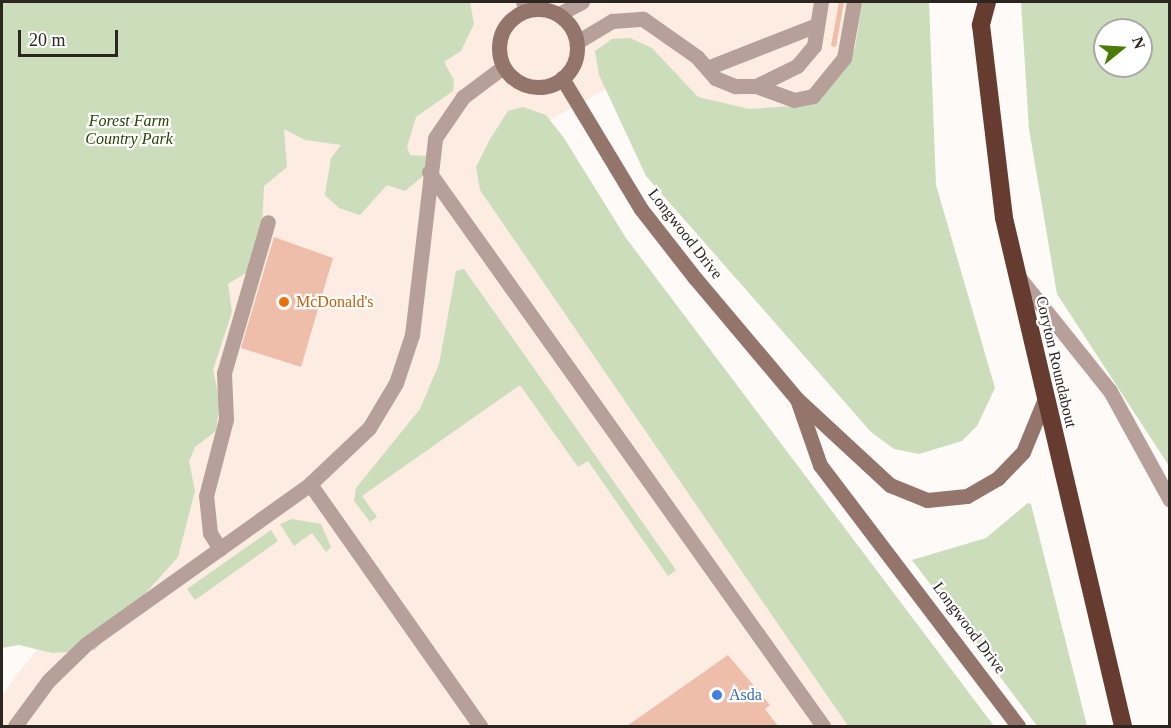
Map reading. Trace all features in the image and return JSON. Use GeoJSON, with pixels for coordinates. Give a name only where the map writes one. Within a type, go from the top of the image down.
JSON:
{"type":"FeatureCollection","features":[{"type":"Feature","properties":{"kind":"highway"},"geometry":{"type":"LineString","coordinates":[[977,2],[981,25]]}},
{"type":"Feature","properties":{"kind":"highway","name":"Coryton Roundabout"},"geometry":{"type":"LineString","coordinates":[[987,2],[981,25],[994,159],[1044,401],[1123,726]]}},
{"type":"Feature","properties":{"kind":"street"},"geometry":{"type":"LineString","coordinates":[[527,5],[559,15],[577,42],[576,56],[562,78],[537,87],[523,85],[503,67],[498,43],[502,31],[527,5]]}},
{"type":"Feature","properties":{"kind":"street","name":"Longwood Drive"},"geometry":{"type":"LineString","coordinates":[[562,78],[641,209],[797,399],[890,485],[927,500],[967,496],[998,478],[1023,452],[1044,401]]}},
{"type":"Feature","properties":{"kind":"street","name":"Longwood Drive"},"geometry":{"type":"LineString","coordinates":[[797,399],[819,465],[1018,726]]}},
{"type":"Feature","properties":{"kind":"lane"},"geometry":{"type":"LineString","coordinates":[[559,15],[582,2]]}},
{"type":"Feature","properties":{"kind":"lane"},"geometry":{"type":"LineString","coordinates":[[577,42],[628,16],[637,2]]}},
{"type":"Feature","properties":{"kind":"lane"},"geometry":{"type":"LineString","coordinates":[[756,86],[796,66],[814,46],[821,2]]}},
{"type":"Feature","properties":{"kind":"lane"},"geometry":{"type":"LineString","coordinates":[[628,16],[643,19],[707,68],[735,86],[756,86],[794,100],[813,96],[844,58],[854,2]]}},
{"type":"Feature","properties":{"kind":"lane"},"geometry":{"type":"LineString","coordinates":[[707,68],[817,25]]}},
{"type":"Feature","properties":{"kind":"lane"},"geometry":{"type":"LineString","coordinates":[[18,725],[86,644],[310,484],[369,428],[404,364],[416,312],[429,172],[435,138],[448,115],[503,67]]}},
{"type":"Feature","properties":{"kind":"lane"},"geometry":{"type":"LineString","coordinates":[[429,172],[823,726]]}},
{"type":"Feature","properties":{"kind":"lane"},"geometry":{"type":"LineString","coordinates":[[220,549],[210,533],[206,496],[226,419],[224,373],[268,222]]}},
{"type":"Feature","properties":{"kind":"lane"},"geometry":{"type":"LineString","coordinates":[[1016,273],[1110,391],[1170,500]]}},
{"type":"Feature","properties":{"kind":"lane"},"geometry":{"type":"LineString","coordinates":[[310,484],[480,726]]}},
{"type":"Feature","properties":{"kind":"shaded area"},"geometry":{"type":"Polygon","coordinates":[[[460,2],[885,2],[864,158],[626,78],[514,140],[881,726],[2,726],[2,697],[15,677],[134,532],[272,100],[460,2]]]}},
{"type":"Feature","properties":{"kind":"green space","name":"Forest Farm Country Park"},"geometry":{"type":"Polygon","coordinates":[[[2,2],[470,2],[474,24],[461,51],[444,62],[454,80],[453,91],[416,117],[407,147],[410,155],[426,156],[423,176],[405,191],[387,185],[360,215],[339,208],[325,195],[331,158],[341,145],[305,140],[284,129],[287,167],[264,186],[262,228],[246,273],[228,284],[232,312],[213,370],[220,402],[216,431],[195,447],[189,461],[195,491],[178,557],[95,650],[52,653],[19,645],[2,648],[2,2]]]}},
{"type":"Feature","properties":{"kind":"green space"},"geometry":{"type":"Polygon","coordinates":[[[862,2],[929,2],[936,185],[995,388],[977,426],[962,441],[919,454],[894,449],[871,432],[646,176],[599,75],[595,51],[612,39],[630,38],[652,48],[698,97],[749,109],[791,106],[835,79],[855,48],[862,2]]]}},
{"type":"Feature","properties":{"kind":"green space"},"geometry":{"type":"Polygon","coordinates":[[[1021,2],[1169,2],[1169,466],[1057,294],[1029,129],[1021,2]]]}},
{"type":"Feature","properties":{"kind":"green space"},"geometry":{"type":"Polygon","coordinates":[[[523,107],[546,115],[564,138],[626,238],[994,726],[848,726],[480,190],[476,167],[490,139],[508,111],[523,107]]]}},
{"type":"Feature","properties":{"kind":"green space"},"geometry":{"type":"Polygon","coordinates":[[[464,269],[676,570],[668,576],[588,461],[578,467],[520,385],[362,496],[377,517],[370,522],[354,501],[356,488],[420,409],[439,364],[456,271],[464,269]]]}},
{"type":"Feature","properties":{"kind":"green space"},"geometry":{"type":"Polygon","coordinates":[[[1028,503],[1031,504],[1087,726],[1037,726],[912,560],[986,538],[1028,503]]]}},
{"type":"Feature","properties":{"kind":"green space"},"geometry":{"type":"Polygon","coordinates":[[[292,519],[321,524],[331,547],[326,552],[312,533],[294,546],[280,524],[292,519]]]}},
{"type":"Feature","properties":{"kind":"green space"},"geometry":{"type":"Polygon","coordinates":[[[271,530],[278,541],[195,600],[187,589],[271,530]]]}},
{"type":"Feature","properties":{"kind":"building"},"geometry":{"type":"Polygon","coordinates":[[[839,2],[844,2],[836,47],[831,46],[839,2]]]}},
{"type":"Feature","properties":{"kind":"building","name":"McDonald's"},"geometry":{"type":"Polygon","coordinates":[[[274,237],[333,258],[301,367],[241,348],[274,237]]]}},
{"type":"Feature","properties":{"kind":"building","name":"Asda"},"geometry":{"type":"Polygon","coordinates":[[[728,655],[770,705],[765,709],[778,726],[627,726],[728,655]]]}},
{"type":"Feature","properties":{"kind":"place","name":"McDonald's"},"geometry":{"type":"Point","coordinates":[284,302]}},
{"type":"Feature","properties":{"kind":"place","name":"Asda"},"geometry":{"type":"Point","coordinates":[717,695]}}]}
